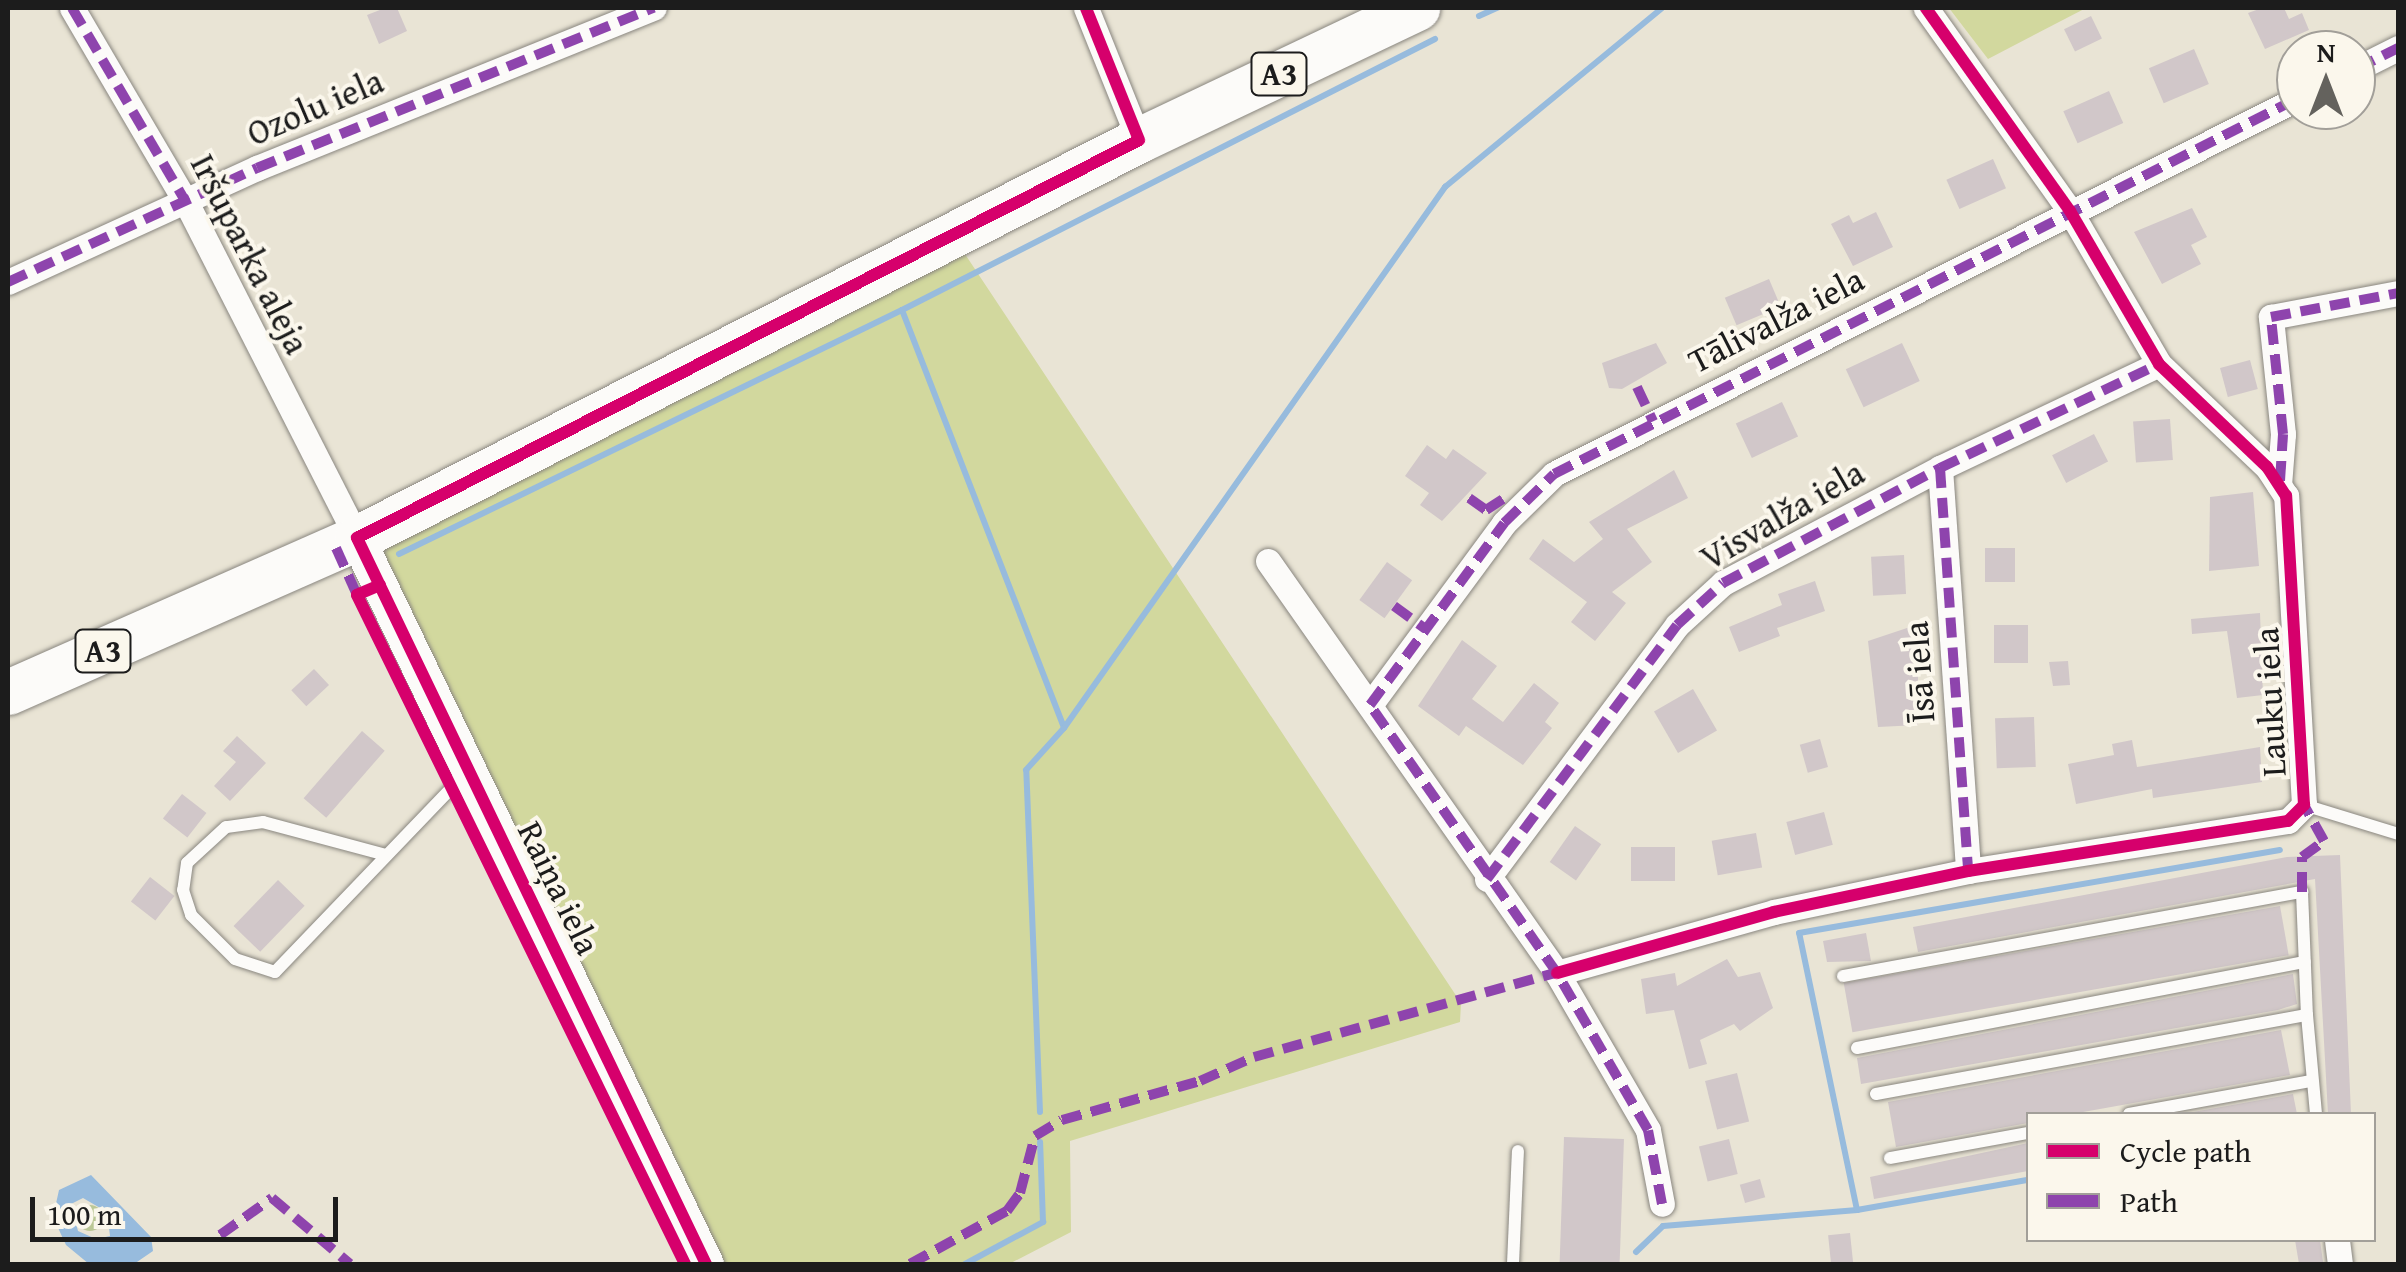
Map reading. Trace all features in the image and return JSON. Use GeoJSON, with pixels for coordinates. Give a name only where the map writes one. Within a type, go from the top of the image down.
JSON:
{"type":"FeatureCollection","features":[{"type":"Feature","properties":{"kind":"highway","name":"A3"},"geometry":{"type":"LineString","coordinates":[[8,692],[357,538],[1140,140],[1417,8]]}},
{"type":"Feature","properties":{"kind":"street","name":"Iršuparka aleja"},"geometry":{"type":"LineString","coordinates":[[72,8],[186,202],[357,538]]}},
{"type":"Feature","properties":{"kind":"street","name":"Ozolu iela"},"geometry":{"type":"LineString","coordinates":[[8,282],[186,202],[654,8]]}},
{"type":"Feature","properties":{"kind":"street"},"geometry":{"type":"LineString","coordinates":[[1086,8],[1140,140]]}},
{"type":"Feature","properties":{"kind":"street"},"geometry":{"type":"LineString","coordinates":[[1926,8],[2070,211],[2159,364],[2280,485]]}},
{"type":"Feature","properties":{"kind":"street","name":"Tālivalža iela"},"geometry":{"type":"LineString","coordinates":[[1370,705],[1504,523],[1554,474],[2276,109]]}},
{"type":"Feature","properties":{"kind":"street","name":"Lauku iela"},"geometry":{"type":"LineString","coordinates":[[1556,973],[1774,912],[1968,871],[2288,821],[2304,805],[2286,496],[2280,485],[2283,434],[2271,317],[2398,293]]}},
{"type":"Feature","properties":{"kind":"street","name":"Visvalža iela"},"geometry":{"type":"LineString","coordinates":[[1487,879],[1677,625],[1722,583],[1940,468],[2159,364]]}},
{"type":"Feature","properties":{"kind":"street","name":"Īsā iela"},"geometry":{"type":"LineString","coordinates":[[1940,468],[1968,871]]}},
{"type":"Feature","properties":{"kind":"street","name":"Raiņa iela"},"geometry":{"type":"LineString","coordinates":[[357,538],[706,1264]]}},
{"type":"Feature","properties":{"kind":"street"},"geometry":{"type":"LineString","coordinates":[[1268,561],[1556,973],[1648,1130],[1662,1204]]}},
{"type":"Feature","properties":{"kind":"lane"},"geometry":{"type":"LineString","coordinates":[[386,854],[263,822],[226,827],[187,863],[183,890],[191,915],[235,959],[276,972],[469,770]]}},
{"type":"Feature","properties":{"kind":"lane"},"geometry":{"type":"LineString","coordinates":[[2304,805],[2398,834]]}},
{"type":"Feature","properties":{"kind":"lane"},"geometry":{"type":"LineString","coordinates":[[1843,976],[2302,892],[2310,1082],[2316,1112]]}},
{"type":"Feature","properties":{"kind":"lane"},"geometry":{"type":"LineString","coordinates":[[1856,1048],[2306,962]]}},
{"type":"Feature","properties":{"kind":"lane"},"geometry":{"type":"LineString","coordinates":[[1876,1094],[2307,1015]]}},
{"type":"Feature","properties":{"kind":"lane"},"geometry":{"type":"LineString","coordinates":[[2140,1112],[2310,1082]]}},
{"type":"Feature","properties":{"kind":"lane"},"geometry":{"type":"LineString","coordinates":[[1890,1158],[2026,1133]]}},
{"type":"Feature","properties":{"kind":"lane"},"geometry":{"type":"LineString","coordinates":[[1513,1264],[1518,1151]]}},
{"type":"Feature","properties":{"kind":"green space"},"geometry":{"type":"Polygon","coordinates":[[[1949,8],[2086,8],[1988,59],[1949,8]]]}},
{"type":"Feature","properties":{"kind":"green space"},"geometry":{"type":"Polygon","coordinates":[[[955,239],[1461,1003],[1460,1022],[1070,1141],[1071,1232],[1009,1264],[706,1264],[357,538],[955,239]]]}},
{"type":"Feature","properties":{"kind":"green space"},"geometry":{"type":"Polygon","coordinates":[[[90,1205],[99,1209],[103,1218],[99,1227],[90,1231],[81,1227],[77,1218],[81,1209],[90,1205]]]}},
{"type":"Feature","properties":{"kind":"water"},"geometry":{"type":"Polygon","coordinates":[[[91,1175],[151,1237],[153,1251],[134,1264],[89,1264],[66,1245],[53,1217],[59,1190],[91,1175]],[[83,1198],[71,1204],[78,1231],[96,1239],[110,1236],[107,1212],[83,1198]]]}},
{"type":"Feature","properties":{"kind":"building"},"geometry":{"type":"Polygon","coordinates":[[[397,8],[407,31],[379,44],[367,15],[397,8]]]}},
{"type":"Feature","properties":{"kind":"building"},"geometry":{"type":"Polygon","coordinates":[[[2262,8],[2284,8],[2289,19],[2302,13],[2309,30],[2276,30],[2276,44],[2265,49],[2248,13],[2262,8]]]}},
{"type":"Feature","properties":{"kind":"building"},"geometry":{"type":"Polygon","coordinates":[[[2091,16],[2102,38],[2075,52],[2064,29],[2091,16]]]}},
{"type":"Feature","properties":{"kind":"building"},"geometry":{"type":"Polygon","coordinates":[[[2194,49],[2209,84],[2164,103],[2149,68],[2194,49]]]}},
{"type":"Feature","properties":{"kind":"building"},"geometry":{"type":"Polygon","coordinates":[[[2109,91],[2123,123],[2078,143],[2063,111],[2109,91]]]}},
{"type":"Feature","properties":{"kind":"building"},"geometry":{"type":"Polygon","coordinates":[[[1993,159],[2006,188],[1959,209],[1946,180],[1993,159]]]}},
{"type":"Feature","properties":{"kind":"building"},"geometry":{"type":"Polygon","coordinates":[[[2192,208],[2207,237],[2191,245],[2201,264],[2162,284],[2134,232],[2192,208]]]}},
{"type":"Feature","properties":{"kind":"building"},"geometry":{"type":"Polygon","coordinates":[[[1876,212],[1893,247],[1853,266],[1831,224],[1849,215],[1853,223],[1876,212]]]}},
{"type":"Feature","properties":{"kind":"building"},"geometry":{"type":"Polygon","coordinates":[[[1769,279],[1781,307],[1737,325],[1725,298],[1769,279]]]}},
{"type":"Feature","properties":{"kind":"building"},"geometry":{"type":"Polygon","coordinates":[[[1656,343],[1667,363],[1622,389],[1609,388],[1602,363],[1656,343]]]}},
{"type":"Feature","properties":{"kind":"building"},"geometry":{"type":"Polygon","coordinates":[[[1902,343],[1920,381],[1864,407],[1846,369],[1902,343]]]}},
{"type":"Feature","properties":{"kind":"building"},"geometry":{"type":"Polygon","coordinates":[[[2250,360],[2258,389],[2228,397],[2220,368],[2250,360]]]}},
{"type":"Feature","properties":{"kind":"building"},"geometry":{"type":"Polygon","coordinates":[[[1782,402],[1798,436],[1752,458],[1736,424],[1782,402]]]}},
{"type":"Feature","properties":{"kind":"building"},"geometry":{"type":"Polygon","coordinates":[[[2170,419],[2173,460],[2136,462],[2133,422],[2170,419]]]}},
{"type":"Feature","properties":{"kind":"building"},"geometry":{"type":"Polygon","coordinates":[[[2094,434],[2108,462],[2066,483],[2052,455],[2094,434]]]}},
{"type":"Feature","properties":{"kind":"building"},"geometry":{"type":"Polygon","coordinates":[[[1427,445],[1446,459],[1453,449],[1487,473],[1442,521],[1420,505],[1429,493],[1405,476],[1427,445]]]}},
{"type":"Feature","properties":{"kind":"building"},"geometry":{"type":"Polygon","coordinates":[[[1674,470],[1688,498],[1627,529],[1652,562],[1612,592],[1626,603],[1595,641],[1571,622],[1587,602],[1529,559],[1543,539],[1574,562],[1603,539],[1589,522],[1674,470]]]}},
{"type":"Feature","properties":{"kind":"building"},"geometry":{"type":"Polygon","coordinates":[[[2253,492],[2259,566],[2209,571],[2210,497],[2253,492]]]}},
{"type":"Feature","properties":{"kind":"building"},"geometry":{"type":"Polygon","coordinates":[[[1985,548],[2015,548],[2015,582],[1985,582],[1985,548]]]}},
{"type":"Feature","properties":{"kind":"building"},"geometry":{"type":"Polygon","coordinates":[[[1904,555],[1906,594],[1873,596],[1871,557],[1904,555]]]}},
{"type":"Feature","properties":{"kind":"building"},"geometry":{"type":"Polygon","coordinates":[[[1387,562],[1412,580],[1384,618],[1359,600],[1387,562]]]}},
{"type":"Feature","properties":{"kind":"building"},"geometry":{"type":"Polygon","coordinates":[[[1815,581],[1825,611],[1777,628],[1780,636],[1739,652],[1729,627],[1782,605],[1778,594],[1815,581]]]}},
{"type":"Feature","properties":{"kind":"building"},"geometry":{"type":"Polygon","coordinates":[[[2260,613],[2263,695],[2237,698],[2227,631],[2192,634],[2191,619],[2260,613]]]}},
{"type":"Feature","properties":{"kind":"building"},"geometry":{"type":"Polygon","coordinates":[[[1994,625],[2028,625],[2028,663],[1994,663],[1994,625]]]}},
{"type":"Feature","properties":{"kind":"building"},"geometry":{"type":"Polygon","coordinates":[[[1910,627],[1918,651],[1918,725],[1878,727],[1868,641],[1910,627]]]}},
{"type":"Feature","properties":{"kind":"building"},"geometry":{"type":"Polygon","coordinates":[[[1462,640],[1497,666],[1472,699],[1503,722],[1534,683],[1559,703],[1545,722],[1552,728],[1523,765],[1466,726],[1459,736],[1418,706],[1462,640]]]}},
{"type":"Feature","properties":{"kind":"building"},"geometry":{"type":"Polygon","coordinates":[[[2068,661],[2070,685],[2053,686],[2049,662],[2068,661]]]}},
{"type":"Feature","properties":{"kind":"building"},"geometry":{"type":"Polygon","coordinates":[[[314,669],[329,685],[306,706],[291,690],[314,669]]]}},
{"type":"Feature","properties":{"kind":"building"},"geometry":{"type":"Polygon","coordinates":[[[1693,689],[1717,731],[1678,753],[1654,712],[1693,689]]]}},
{"type":"Feature","properties":{"kind":"building"},"geometry":{"type":"Polygon","coordinates":[[[2034,717],[2036,767],[1997,768],[1995,718],[2034,717]]]}},
{"type":"Feature","properties":{"kind":"building"},"geometry":{"type":"Polygon","coordinates":[[[362,731],[385,751],[326,818],[304,798],[362,731]]]}},
{"type":"Feature","properties":{"kind":"building"},"geometry":{"type":"Polygon","coordinates":[[[237,736],[266,763],[230,801],[214,786],[236,762],[223,751],[237,736]]]}},
{"type":"Feature","properties":{"kind":"building"},"geometry":{"type":"Polygon","coordinates":[[[1820,739],[1828,767],[1808,773],[1800,745],[1820,739]]]}},
{"type":"Feature","properties":{"kind":"building"},"geometry":{"type":"Polygon","coordinates":[[[2132,740],[2137,767],[2260,747],[2262,782],[2153,798],[2152,789],[2076,804],[2068,764],[2114,755],[2112,744],[2132,740]]]}},
{"type":"Feature","properties":{"kind":"building"},"geometry":{"type":"Polygon","coordinates":[[[182,794],[206,813],[187,838],[163,818],[182,794]]]}},
{"type":"Feature","properties":{"kind":"building"},"geometry":{"type":"Polygon","coordinates":[[[1824,812],[1833,845],[1795,855],[1786,822],[1824,812]]]}},
{"type":"Feature","properties":{"kind":"building"},"geometry":{"type":"Polygon","coordinates":[[[1575,826],[1601,844],[1576,880],[1550,862],[1575,826]]]}},
{"type":"Feature","properties":{"kind":"building"},"geometry":{"type":"Polygon","coordinates":[[[1756,833],[1762,867],[1718,875],[1712,841],[1756,833]]]}},
{"type":"Feature","properties":{"kind":"building"},"geometry":{"type":"Polygon","coordinates":[[[1631,847],[1675,847],[1675,881],[1631,881],[1631,847]]]}},
{"type":"Feature","properties":{"kind":"building"},"geometry":{"type":"Polygon","coordinates":[[[2340,855],[2351,1112],[2328,1112],[2315,879],[1918,952],[1913,927],[2287,857],[2340,855]]]}},
{"type":"Feature","properties":{"kind":"building"},"geometry":{"type":"Polygon","coordinates":[[[150,877],[174,896],[155,921],[131,901],[150,877]]]}},
{"type":"Feature","properties":{"kind":"building"},"geometry":{"type":"Polygon","coordinates":[[[278,880],[305,906],[260,952],[234,926],[278,880]]]}},
{"type":"Feature","properties":{"kind":"building"},"geometry":{"type":"Polygon","coordinates":[[[2280,906],[2289,955],[1852,1032],[1844,983],[2280,906]]]}},
{"type":"Feature","properties":{"kind":"building"},"geometry":{"type":"Polygon","coordinates":[[[1866,933],[1871,961],[1827,962],[1823,941],[1866,933]]]}},
{"type":"Feature","properties":{"kind":"building"},"geometry":{"type":"Polygon","coordinates":[[[1727,959],[1738,977],[1760,972],[1773,1008],[1740,1031],[1734,1024],[1700,1040],[1707,1064],[1689,1069],[1674,1010],[1646,1014],[1641,979],[1675,973],[1677,986],[1727,959]]]}},
{"type":"Feature","properties":{"kind":"building"},"geometry":{"type":"Polygon","coordinates":[[[2293,974],[2297,1004],[2278,1010],[1861,1084],[1857,1058],[2293,974]]]}},
{"type":"Feature","properties":{"kind":"building"},"geometry":{"type":"Polygon","coordinates":[[[2281,1030],[2290,1075],[2083,1112],[2026,1112],[2026,1123],[1896,1147],[1888,1102],[2281,1030]]]}},
{"type":"Feature","properties":{"kind":"building"},"geometry":{"type":"Polygon","coordinates":[[[1737,1073],[1749,1122],[1717,1129],[1705,1081],[1737,1073]]]}},
{"type":"Feature","properties":{"kind":"building"},"geometry":{"type":"Polygon","coordinates":[[[2293,1094],[2297,1112],[2193,1112],[2293,1094]]]}},
{"type":"Feature","properties":{"kind":"building"},"geometry":{"type":"Polygon","coordinates":[[[1564,1137],[1624,1139],[1620,1264],[1560,1264],[1564,1137]]]}},
{"type":"Feature","properties":{"kind":"building"},"geometry":{"type":"Polygon","coordinates":[[[1729,1139],[1738,1174],[1708,1181],[1699,1146],[1729,1139]]]}},
{"type":"Feature","properties":{"kind":"building"},"geometry":{"type":"Polygon","coordinates":[[[2026,1143],[2026,1171],[1874,1199],[1870,1177],[2026,1143]]]}},
{"type":"Feature","properties":{"kind":"building"},"geometry":{"type":"Polygon","coordinates":[[[1760,1179],[1765,1197],[1745,1203],[1740,1185],[1760,1179]]]}},
{"type":"Feature","properties":{"kind":"building"},"geometry":{"type":"Polygon","coordinates":[[[1850,1233],[1853,1263],[1831,1264],[1828,1235],[1850,1233]]]}},
{"type":"Feature","properties":{"kind":"building"},"geometry":{"type":"Polygon","coordinates":[[[2295,1242],[2320,1242],[2323,1262],[2299,1264],[2295,1242]]]}},
{"type":"Feature","properties":{"kind":"waterway"},"geometry":{"type":"LineString","coordinates":[[1479,16],[1497,8]]}},
{"type":"Feature","properties":{"kind":"waterway"},"geometry":{"type":"LineString","coordinates":[[1040,1112],[1026,770],[1064,728],[1445,187],[1662,8]]}},
{"type":"Feature","properties":{"kind":"waterway"},"geometry":{"type":"LineString","coordinates":[[399,554],[902,310],[1435,39]]}},
{"type":"Feature","properties":{"kind":"waterway"},"geometry":{"type":"LineString","coordinates":[[902,310],[1064,728]]}},
{"type":"Feature","properties":{"kind":"waterway"},"geometry":{"type":"LineString","coordinates":[[1857,1210],[1799,933],[2280,850]]}},
{"type":"Feature","properties":{"kind":"waterway"},"geometry":{"type":"LineString","coordinates":[[965,1264],[1043,1222],[1040,1142]]}},
{"type":"Feature","properties":{"kind":"waterway"},"geometry":{"type":"LineString","coordinates":[[1636,1252],[1663,1226],[1857,1210],[2026,1180]]}},
{"type":"Feature","properties":{"kind":"marked path"},"geometry":{"type":"LineString","coordinates":[[72,8],[186,202]]}},
{"type":"Feature","properties":{"kind":"marked path"},"geometry":{"type":"LineString","coordinates":[[8,282],[257,168],[654,8]]}},
{"type":"Feature","properties":{"kind":"marked path"},"geometry":{"type":"LineString","coordinates":[[2376,59],[2398,48]]}},
{"type":"Feature","properties":{"kind":"marked path"},"geometry":{"type":"LineString","coordinates":[[1662,1204],[1648,1130],[1557,973],[1370,705],[1504,523],[1554,474],[2276,109]]}},
{"type":"Feature","properties":{"kind":"marked path"},"geometry":{"type":"LineString","coordinates":[[2280,481],[2283,434],[2271,317],[2398,293]]}},
{"type":"Feature","properties":{"kind":"marked path"},"geometry":{"type":"LineString","coordinates":[[1487,879],[1677,625],[1723,583],[1940,468],[2159,364]]}},
{"type":"Feature","properties":{"kind":"marked path"},"geometry":{"type":"LineString","coordinates":[[1637,387],[1653,422]]}},
{"type":"Feature","properties":{"kind":"marked path"},"geometry":{"type":"LineString","coordinates":[[1940,468],[1968,871]]}},
{"type":"Feature","properties":{"kind":"marked path"},"geometry":{"type":"LineString","coordinates":[[1469,498],[1486,510],[1503,499]]}},
{"type":"Feature","properties":{"kind":"marked path"},"geometry":{"type":"LineString","coordinates":[[336,548],[357,595]]}},
{"type":"Feature","properties":{"kind":"marked path"},"geometry":{"type":"LineString","coordinates":[[1394,606],[1426,629]]}},
{"type":"Feature","properties":{"kind":"marked path"},"geometry":{"type":"LineString","coordinates":[[2302,892],[2302,857],[2324,841],[2304,805]]}},
{"type":"Feature","properties":{"kind":"marked path"},"geometry":{"type":"LineString","coordinates":[[910,1264],[1007,1211],[1020,1193],[1035,1136],[1062,1120],[1200,1081],[1254,1057],[1566,970]]}},
{"type":"Feature","properties":{"kind":"marked path"},"geometry":{"type":"LineString","coordinates":[[220,1235],[272,1198],[350,1264]]}},
{"type":"Feature","properties":{"kind":"cycle path"},"geometry":{"type":"LineString","coordinates":[[706,1264],[357,538],[1139,140],[1086,8]]}},
{"type":"Feature","properties":{"kind":"cycle path"},"geometry":{"type":"LineString","coordinates":[[1557,973],[1774,912],[1968,871],[2288,821],[2304,805],[2286,496],[2267,467],[2159,364],[2070,211],[1926,8]]}},
{"type":"Feature","properties":{"kind":"cycle path"},"geometry":{"type":"LineString","coordinates":[[380,585],[357,595],[685,1264]]}}]}
